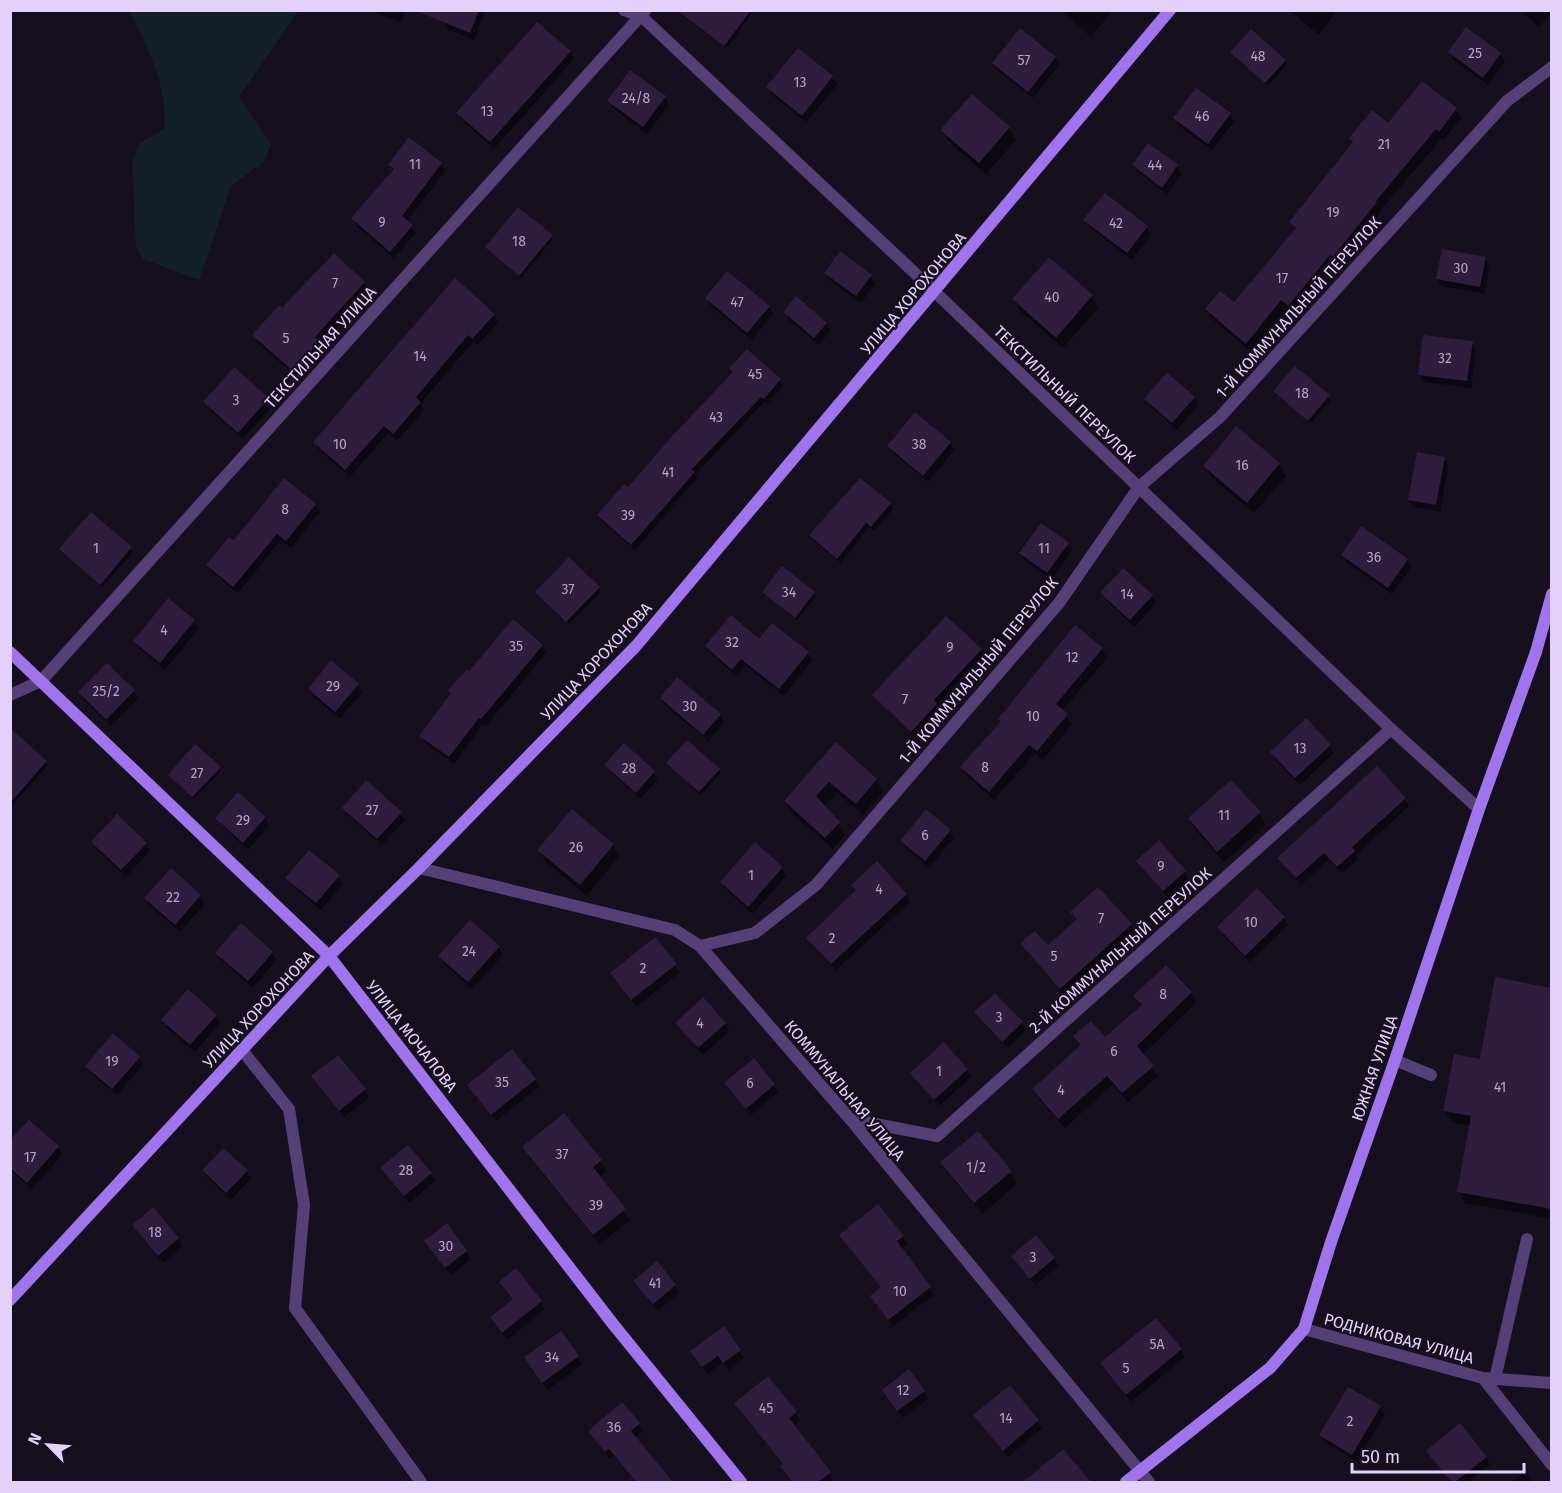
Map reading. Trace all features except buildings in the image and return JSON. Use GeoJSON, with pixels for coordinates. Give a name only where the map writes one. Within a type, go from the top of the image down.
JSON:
{"type":"FeatureCollection","features":[{"type":"Feature","properties":{"kind":"street","name":"ТЕКСТИЛЬНЫЙ ПЕРЕУЛОК"},"geometry":{"type":"LineString","coordinates":[[624,10],[643,13],[1391,729],[1479,809]]}},
{"type":"Feature","properties":{"kind":"street","name":"УЛИЦА ХОРОХОНОВА"},"geometry":{"type":"LineString","coordinates":[[10,1300],[329,956],[419,868],[636,646],[1170,10]]}},
{"type":"Feature","properties":{"kind":"street","name":"ТЕКСТИЛЬНАЯ УЛИЦА"},"geometry":{"type":"LineString","coordinates":[[10,695],[41,681],[643,13]]}},
{"type":"Feature","properties":{"kind":"street","name":"1-Й КОММУНАЛЬНЫЙ ПЕРЕУЛОК"},"geometry":{"type":"LineString","coordinates":[[700,946],[755,933],[816,885],[1059,603],[1139,487],[1220,417],[1507,101],[1551,67]]}},
{"type":"Feature","properties":{"kind":"street","name":"ЮЖНАЯ УЛИЦА"},"geometry":{"type":"LineString","coordinates":[[1126,1482],[1270,1368],[1304,1329],[1331,1242],[1479,809],[1536,652],[1551,594]]}},
{"type":"Feature","properties":{"kind":"street","name":"УЛИЦА МОЧАЛОВА"},"geometry":{"type":"LineString","coordinates":[[10,652],[329,956],[613,1324],[741,1482]]}},
{"type":"Feature","properties":{"kind":"street","name":"2-Й КОММУНАЛЬНЫЙ ПЕРЕУЛОК"},"geometry":{"type":"LineString","coordinates":[[850,1119],[937,1136],[1391,729]]}},
{"type":"Feature","properties":{"kind":"street","name":"КОММУНАЛЬНАЯ УЛИЦА"},"geometry":{"type":"LineString","coordinates":[[419,868],[675,930],[700,946],[850,1119],[1149,1482]]}},
{"type":"Feature","properties":{"kind":"street"},"geometry":{"type":"LineString","coordinates":[[242,1050],[289,1109],[304,1205],[296,1308],[419,1482]]}},
{"type":"Feature","properties":{"kind":"street"},"geometry":{"type":"LineString","coordinates":[[1395,1060],[1431,1075]]}},
{"type":"Feature","properties":{"kind":"street"},"geometry":{"type":"LineString","coordinates":[[1527,1239],[1489,1379],[1551,1383]]}},
{"type":"Feature","properties":{"kind":"street","name":"РОДНИКОВАЯ УЛИЦА"},"geometry":{"type":"LineString","coordinates":[[1304,1329],[1489,1379],[1551,1465]]}},
{"type":"Feature","properties":{"kind":"shaded area"},"geometry":{"type":"Polygon","coordinates":[[[129,11],[298,11],[239,97],[271,144],[264,162],[231,186],[199,280],[143,259],[136,247],[132,163],[140,143],[164,129],[165,114],[155,68],[129,11]]]}}]}
